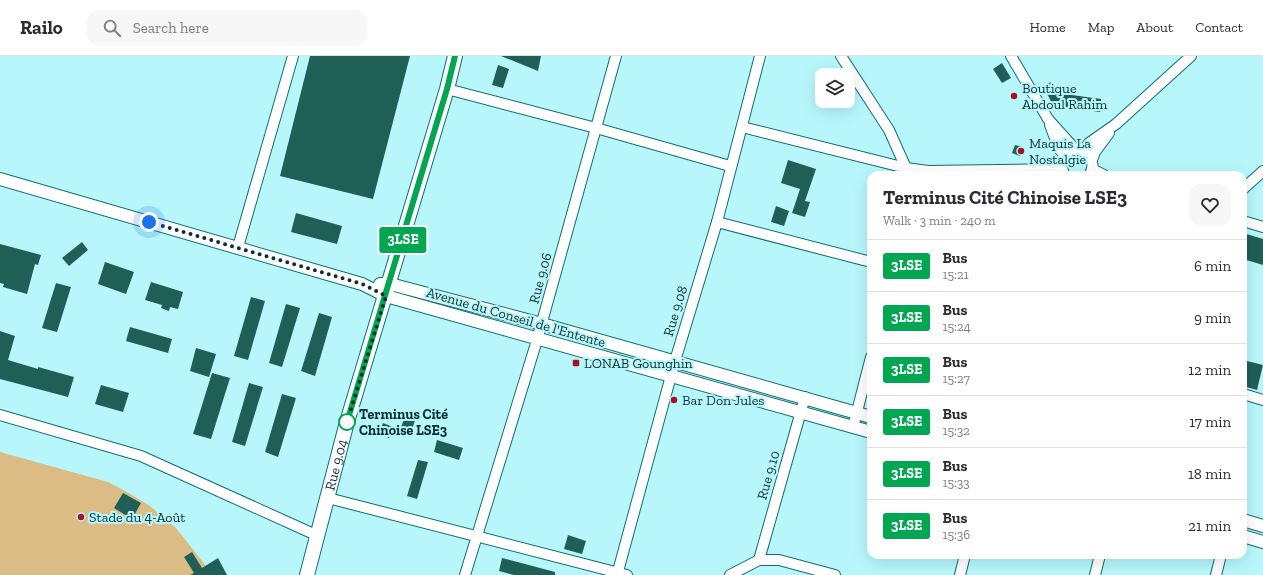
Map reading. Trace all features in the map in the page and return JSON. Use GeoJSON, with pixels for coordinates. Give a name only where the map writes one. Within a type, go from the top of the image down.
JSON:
{"type":"FeatureCollection","features":[{"type":"Feature","properties":{"kind":"main road","name":"Rue 9.04"},"geometry":{"type":"LineString","coordinates":[[307,575],[316,535],[328,498],[347,422],[388,290],[447,89],[455,56]]}},
{"type":"Feature","properties":{"kind":"street"},"geometry":{"type":"LineString","coordinates":[[238,247],[293,56]]}},
{"type":"Feature","properties":{"kind":"street","name":"Rue 9.06"},"geometry":{"type":"LineString","coordinates":[[465,575],[542,324],[616,56]]}},
{"type":"Feature","properties":{"kind":"street","name":"Rue 9.08"},"geometry":{"type":"LineString","coordinates":[[621,574],[675,361],[717,222],[730,166],[742,127],[760,56]]}},
{"type":"Feature","properties":{"kind":"street"},"geometry":{"type":"LineString","coordinates":[[841,56],[889,130],[906,168]]}},
{"type":"Feature","properties":{"kind":"street"},"geometry":{"type":"LineString","coordinates":[[1011,56],[1048,119],[1059,149],[1065,155]]}},
{"type":"Feature","properties":{"kind":"street"},"geometry":{"type":"LineString","coordinates":[[1063,171],[1061,162],[1065,155],[1079,150],[1116,124],[1191,56]]}},
{"type":"Feature","properties":{"kind":"street"},"geometry":{"type":"LineString","coordinates":[[447,89],[596,128],[730,166]]}},
{"type":"Feature","properties":{"kind":"street"},"geometry":{"type":"LineString","coordinates":[[1048,119],[1079,150],[1088,154],[1091,168]]}},
{"type":"Feature","properties":{"kind":"street"},"geometry":{"type":"LineString","coordinates":[[1091,168],[1097,149],[1116,124]]}},
{"type":"Feature","properties":{"kind":"street"},"geometry":{"type":"LineString","coordinates":[[742,127],[919,171]]}},
{"type":"Feature","properties":{"kind":"street"},"geometry":{"type":"LineString","coordinates":[[1247,185],[1263,170]]}},
{"type":"Feature","properties":{"kind":"street","name":"Avenue du Conseil de l'Entente"},"geometry":{"type":"LineString","coordinates":[[0,180],[238,247],[362,284],[542,324],[867,416]]}},
{"type":"Feature","properties":{"kind":"street"},"geometry":{"type":"LineString","coordinates":[[717,222],[867,261]]}},
{"type":"Feature","properties":{"kind":"street"},"geometry":{"type":"LineString","coordinates":[[1247,222],[1263,227]]}},
{"type":"Feature","properties":{"kind":"street","name":"Avenue du Conseil de l'Entente"},"geometry":{"type":"LineString","coordinates":[[388,290],[537,340],[867,431]]}},
{"type":"Feature","properties":{"kind":"street"},"geometry":{"type":"LineString","coordinates":[[854,427],[867,373]]}},
{"type":"Feature","properties":{"kind":"street"},"geometry":{"type":"LineString","coordinates":[[1247,395],[1263,400]]}},
{"type":"Feature","properties":{"kind":"street","name":"Rue 9.10"},"geometry":{"type":"LineString","coordinates":[[759,560],[805,398]]}},
{"type":"Feature","properties":{"kind":"street"},"geometry":{"type":"LineString","coordinates":[[0,415],[141,456],[316,535]]}},
{"type":"Feature","properties":{"kind":"street"},"geometry":{"type":"LineString","coordinates":[[328,498],[621,574]]}},
{"type":"Feature","properties":{"kind":"street"},"geometry":{"type":"LineString","coordinates":[[1247,521],[1263,526]]}},
{"type":"Feature","properties":{"kind":"street"},"geometry":{"type":"LineString","coordinates":[[1247,537],[1263,542]]}},
{"type":"Feature","properties":{"kind":"street"},"geometry":{"type":"LineString","coordinates":[[960,575],[965,559]]}},
{"type":"Feature","properties":{"kind":"street"},"geometry":{"type":"LineString","coordinates":[[1095,575],[1099,559]]}},
{"type":"Feature","properties":{"kind":"street"},"geometry":{"type":"LineString","coordinates":[[1216,575],[1220,559]]}},
{"type":"Feature","properties":{"kind":"street"},"geometry":{"type":"LineString","coordinates":[[730,575],[759,560],[779,560],[817,573],[835,575]]}},
{"type":"Feature","properties":{"kind":"shaded area","name":"Stade du 4-Août"},"geometry":{"type":"Polygon","coordinates":[[[0,452],[108,482],[127,492],[150,506],[176,528],[213,575],[0,575],[0,452]]]}},
{"type":"Feature","properties":{"kind":"building"},"geometry":{"type":"Polygon","coordinates":[[[310,56],[410,56],[373,199],[280,176],[310,56]]]}},
{"type":"Feature","properties":{"kind":"building"},"geometry":{"type":"Polygon","coordinates":[[[501,56],[541,56],[538,71],[501,56]]]}},
{"type":"Feature","properties":{"kind":"building"},"geometry":{"type":"Polygon","coordinates":[[[1002,63],[1011,78],[1002,83],[993,69],[1002,63]]]}},
{"type":"Feature","properties":{"kind":"building"},"geometry":{"type":"Polygon","coordinates":[[[498,65],[509,69],[503,88],[492,85],[498,65]]]}},
{"type":"Feature","properties":{"kind":"building"},"geometry":{"type":"Polygon","coordinates":[[[1051,82],[1057,93],[1101,99],[1100,112],[1053,105],[1043,86],[1051,82]]]}},
{"type":"Feature","properties":{"kind":"building"},"geometry":{"type":"Polygon","coordinates":[[[1015,145],[1023,147],[1020,156],[1012,153],[1015,145]]]}},
{"type":"Feature","properties":{"kind":"building"},"geometry":{"type":"Polygon","coordinates":[[[788,160],[816,169],[805,201],[810,202],[805,217],[792,213],[800,189],[781,183],[788,160]]]}},
{"type":"Feature","properties":{"kind":"building"},"geometry":{"type":"Polygon","coordinates":[[[776,206],[789,211],[784,226],[771,222],[776,206]]]}},
{"type":"Feature","properties":{"kind":"building"},"geometry":{"type":"Polygon","coordinates":[[[296,213],[342,226],[337,244],[291,232],[296,213]]]}},
{"type":"Feature","properties":{"kind":"building"},"geometry":{"type":"Polygon","coordinates":[[[1247,234],[1263,239],[1263,265],[1247,260],[1247,234]]]}},
{"type":"Feature","properties":{"kind":"building"},"geometry":{"type":"Polygon","coordinates":[[[82,242],[88,250],[69,266],[62,258],[82,242]]]}},
{"type":"Feature","properties":{"kind":"building"},"geometry":{"type":"Polygon","coordinates":[[[0,244],[41,255],[38,265],[35,264],[27,294],[3,287],[4,284],[0,283],[0,244]]]}},
{"type":"Feature","properties":{"kind":"building"},"geometry":{"type":"Polygon","coordinates":[[[105,262],[134,272],[126,294],[98,284],[105,262]]]}},
{"type":"Feature","properties":{"kind":"building"},"geometry":{"type":"Polygon","coordinates":[[[151,282],[183,292],[178,309],[170,307],[169,311],[161,308],[162,305],[145,300],[151,282]]]}},
{"type":"Feature","properties":{"kind":"building"},"geometry":{"type":"Polygon","coordinates":[[[56,283],[71,287],[57,332],[42,328],[56,283]]]}},
{"type":"Feature","properties":{"kind":"building"},"geometry":{"type":"Polygon","coordinates":[[[251,297],[265,301],[248,360],[234,356],[251,297]]]}},
{"type":"Feature","properties":{"kind":"building"},"geometry":{"type":"Polygon","coordinates":[[[286,304],[300,308],[282,367],[269,363],[286,304]]]}},
{"type":"Feature","properties":{"kind":"building"},"geometry":{"type":"Polygon","coordinates":[[[319,313],[332,317],[315,376],[301,371],[319,313]]]}},
{"type":"Feature","properties":{"kind":"building"},"geometry":{"type":"Polygon","coordinates":[[[130,327],[172,339],[168,353],[126,341],[130,327]]]}},
{"type":"Feature","properties":{"kind":"building"},"geometry":{"type":"Polygon","coordinates":[[[0,331],[15,336],[8,360],[38,369],[38,367],[74,377],[68,397],[0,379],[0,331]]]}},
{"type":"Feature","properties":{"kind":"building"},"geometry":{"type":"Polygon","coordinates":[[[196,348],[216,354],[209,377],[190,371],[196,348]]]}},
{"type":"Feature","properties":{"kind":"building"},"geometry":{"type":"Polygon","coordinates":[[[1247,361],[1263,365],[1257,390],[1247,387],[1247,361]]]}},
{"type":"Feature","properties":{"kind":"building"},"geometry":{"type":"Polygon","coordinates":[[[212,373],[230,378],[211,439],[193,434],[212,373]]]}},
{"type":"Feature","properties":{"kind":"building"},"geometry":{"type":"Polygon","coordinates":[[[249,383],[263,387],[245,446],[232,442],[249,383]]]}},
{"type":"Feature","properties":{"kind":"building"},"geometry":{"type":"Polygon","coordinates":[[[101,385],[129,393],[123,412],[95,404],[101,385]]]}},
{"type":"Feature","properties":{"kind":"building"},"geometry":{"type":"Polygon","coordinates":[[[282,394],[296,398],[278,457],[265,452],[282,394]]]}},
{"type":"Feature","properties":{"kind":"building"},"geometry":{"type":"Polygon","coordinates":[[[405,417],[415,420],[412,430],[401,427],[405,417]]]}},
{"type":"Feature","properties":{"kind":"building"},"geometry":{"type":"Polygon","coordinates":[[[383,423],[393,427],[389,438],[379,434],[383,423]]]}},
{"type":"Feature","properties":{"kind":"building"},"geometry":{"type":"Polygon","coordinates":[[[437,440],[463,448],[459,460],[434,452],[437,440]]]}},
{"type":"Feature","properties":{"kind":"building"},"geometry":{"type":"Polygon","coordinates":[[[418,460],[428,462],[417,499],[407,496],[418,460]]]}},
{"type":"Feature","properties":{"kind":"building"},"geometry":{"type":"Polygon","coordinates":[[[123,493],[141,503],[132,519],[114,508],[123,493]]]}},
{"type":"Feature","properties":{"kind":"building"},"geometry":{"type":"Polygon","coordinates":[[[568,535],[586,541],[582,554],[564,549],[568,535]]]}},
{"type":"Feature","properties":{"kind":"building"},"geometry":{"type":"Polygon","coordinates":[[[192,552],[202,568],[218,558],[227,575],[190,575],[194,573],[184,557],[192,552]]]}},
{"type":"Feature","properties":{"kind":"building"},"geometry":{"type":"Polygon","coordinates":[[[502,558],[555,572],[555,575],[514,575],[499,571],[502,558]]]}},
{"type":"Feature","properties":{"kind":"bus line","name":"3LSE"},"geometry":{"type":"LineString","coordinates":[[347,422],[386,296],[447,89],[455,56]]}},
{"type":"Feature","properties":{"kind":"place","name":"Boutique Abdoul Rahim"},"geometry":{"type":"Point","coordinates":[1014,96]}},
{"type":"Feature","properties":{"kind":"place","name":"Maquis La Nostalgie"},"geometry":{"type":"Point","coordinates":[1021,151]}},
{"type":"Feature","properties":{"kind":"place","name":"LONAB Gounghin"},"geometry":{"type":"Point","coordinates":[576,363]}},
{"type":"Feature","properties":{"kind":"place","name":"Bar Don Jules"},"geometry":{"type":"Point","coordinates":[674,400]}},
{"type":"Feature","properties":{"kind":"place","name":"Terminus Cité Chinoise LSE3"},"geometry":{"type":"Point","coordinates":[347,422]}},
{"type":"Feature","properties":{"kind":"place","name":"Stade du 4-Août"},"geometry":{"type":"Point","coordinates":[81,517]}},
{"type":"Feature","properties":{"kind":"route"},"geometry":{"type":"LineString","coordinates":[[149,222],[362,284],[386,296],[347,422]]}}]}
